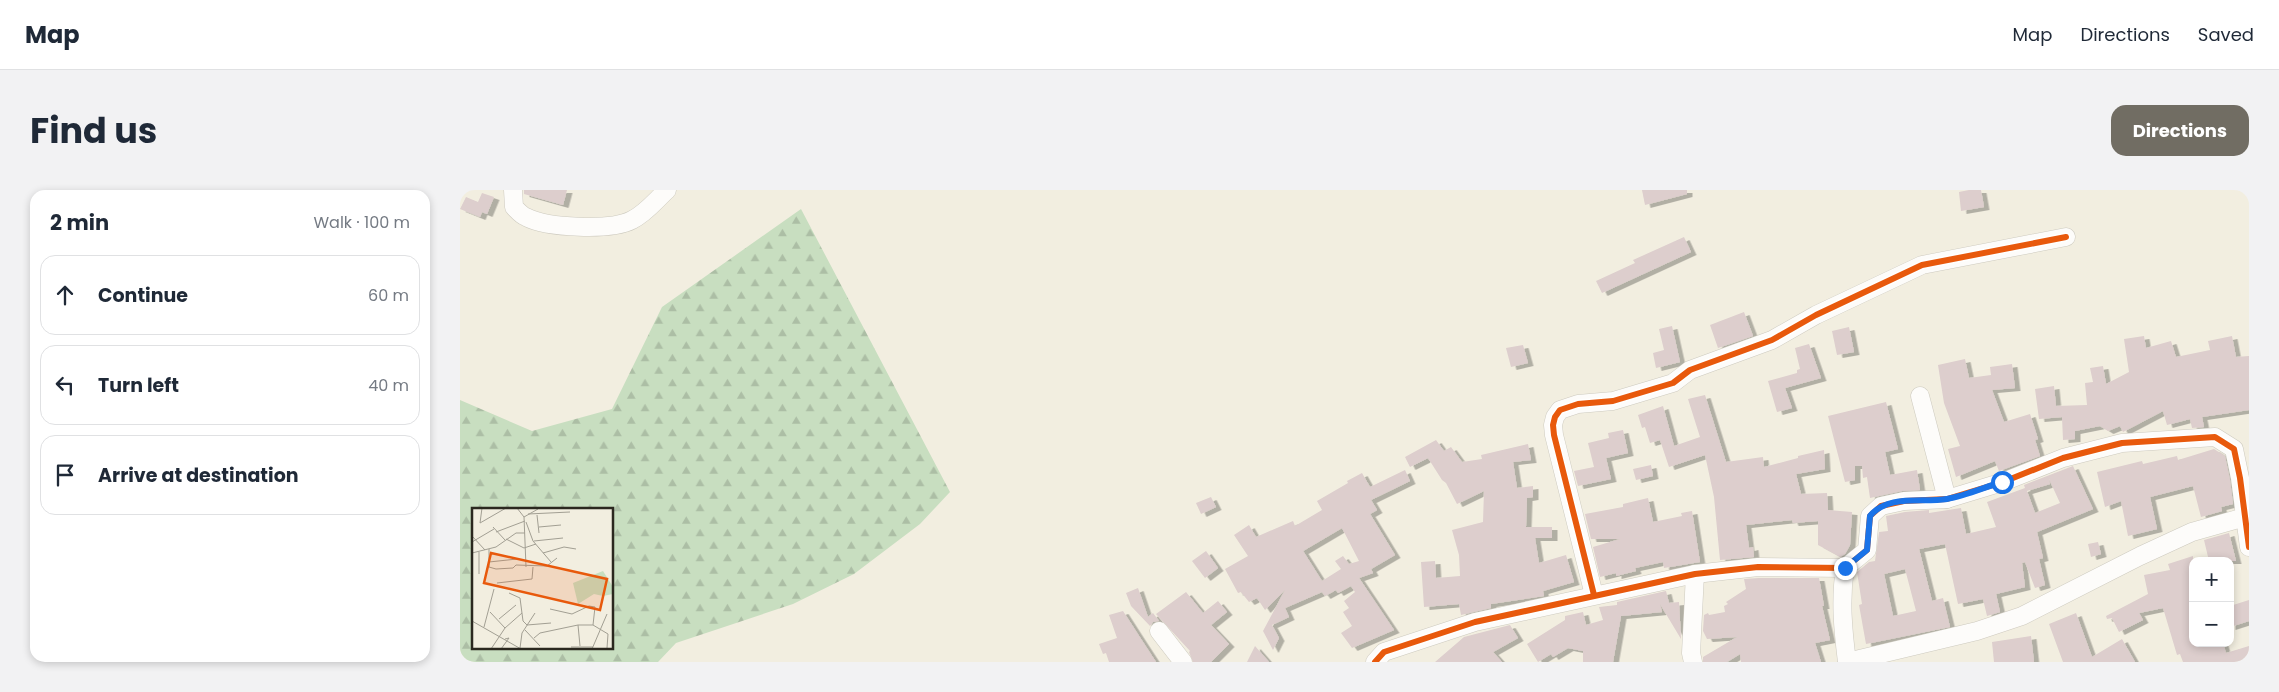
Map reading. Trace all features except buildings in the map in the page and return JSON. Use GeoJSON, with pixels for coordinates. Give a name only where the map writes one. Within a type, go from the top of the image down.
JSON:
{"type":"FeatureCollection","features":[{"type":"Feature","properties":{"kind":"street"},"geometry":{"type":"LineString","coordinates":[[513,190],[514,207],[525,217],[552,223],[590,227],[614,226],[631,221],[642,214],[667,190]]}},
{"type":"Feature","properties":{"kind":"street"},"geometry":{"type":"LineString","coordinates":[[1594,595],[1554,435],[1553,425],[1555,417],[1560,410],[1578,404],[1613,401],[1673,383],[1690,370],[1772,340],[1816,315],[1922,265],[2066,237]]}},
{"type":"Feature","properties":{"kind":"street"},"geometry":{"type":"LineString","coordinates":[[1920,396],[1947,499]]}},
{"type":"Feature","properties":{"kind":"street"},"geometry":{"type":"LineString","coordinates":[[1375,662],[1384,652],[1475,622],[1695,574],[1758,567],[1845,568],[1867,550],[1870,516],[1881,506],[1904,501],[1947,499],[2002,482],[2063,458],[2122,443],[2215,437],[2234,449],[2240,478],[2249,547]]}},
{"type":"Feature","properties":{"kind":"street"},"geometry":{"type":"LineString","coordinates":[[1845,568],[1842,590],[1842,623],[1847,662],[1977,631],[2022,616],[2140,556],[2192,532],[2244,517]]}},
{"type":"Feature","properties":{"kind":"street"},"geometry":{"type":"LineString","coordinates":[[1693,662],[1691,653],[1695,574]]}},
{"type":"Feature","properties":{"kind":"street"},"geometry":{"type":"LineString","coordinates":[[1159,631],[1183,662]]}},
{"type":"Feature","properties":{"kind":"green space"},"geometry":{"type":"Polygon","coordinates":[[[801,209],[950,492],[920,524],[854,574],[793,604],[676,643],[658,662],[460,662],[460,400],[532,431],[612,409],[662,307],[801,209]]]}},
{"type":"Feature","properties":{"kind":"cycle path"},"geometry":{"type":"LineString","coordinates":[[1594,595],[1554,435],[1553,425],[1555,417],[1560,410],[1578,404],[1613,401],[1673,383],[1690,370],[1772,340],[1816,315],[1922,265],[2066,237]]}},
{"type":"Feature","properties":{"kind":"cycle path"},"geometry":{"type":"LineString","coordinates":[[1375,662],[1384,652],[1475,622],[1695,574],[1758,567],[1845,568],[1867,550],[1870,516],[1881,506],[1904,501],[1947,499],[2003,482],[2063,458],[2122,443],[2215,437],[2234,449],[2240,478],[2249,547]]}},
{"type":"Feature","properties":{"kind":"route"},"geometry":{"type":"LineString","coordinates":[[1845,568],[1867,550],[1870,516],[1881,506],[1904,501],[1947,499],[2002,482]]}}]}
